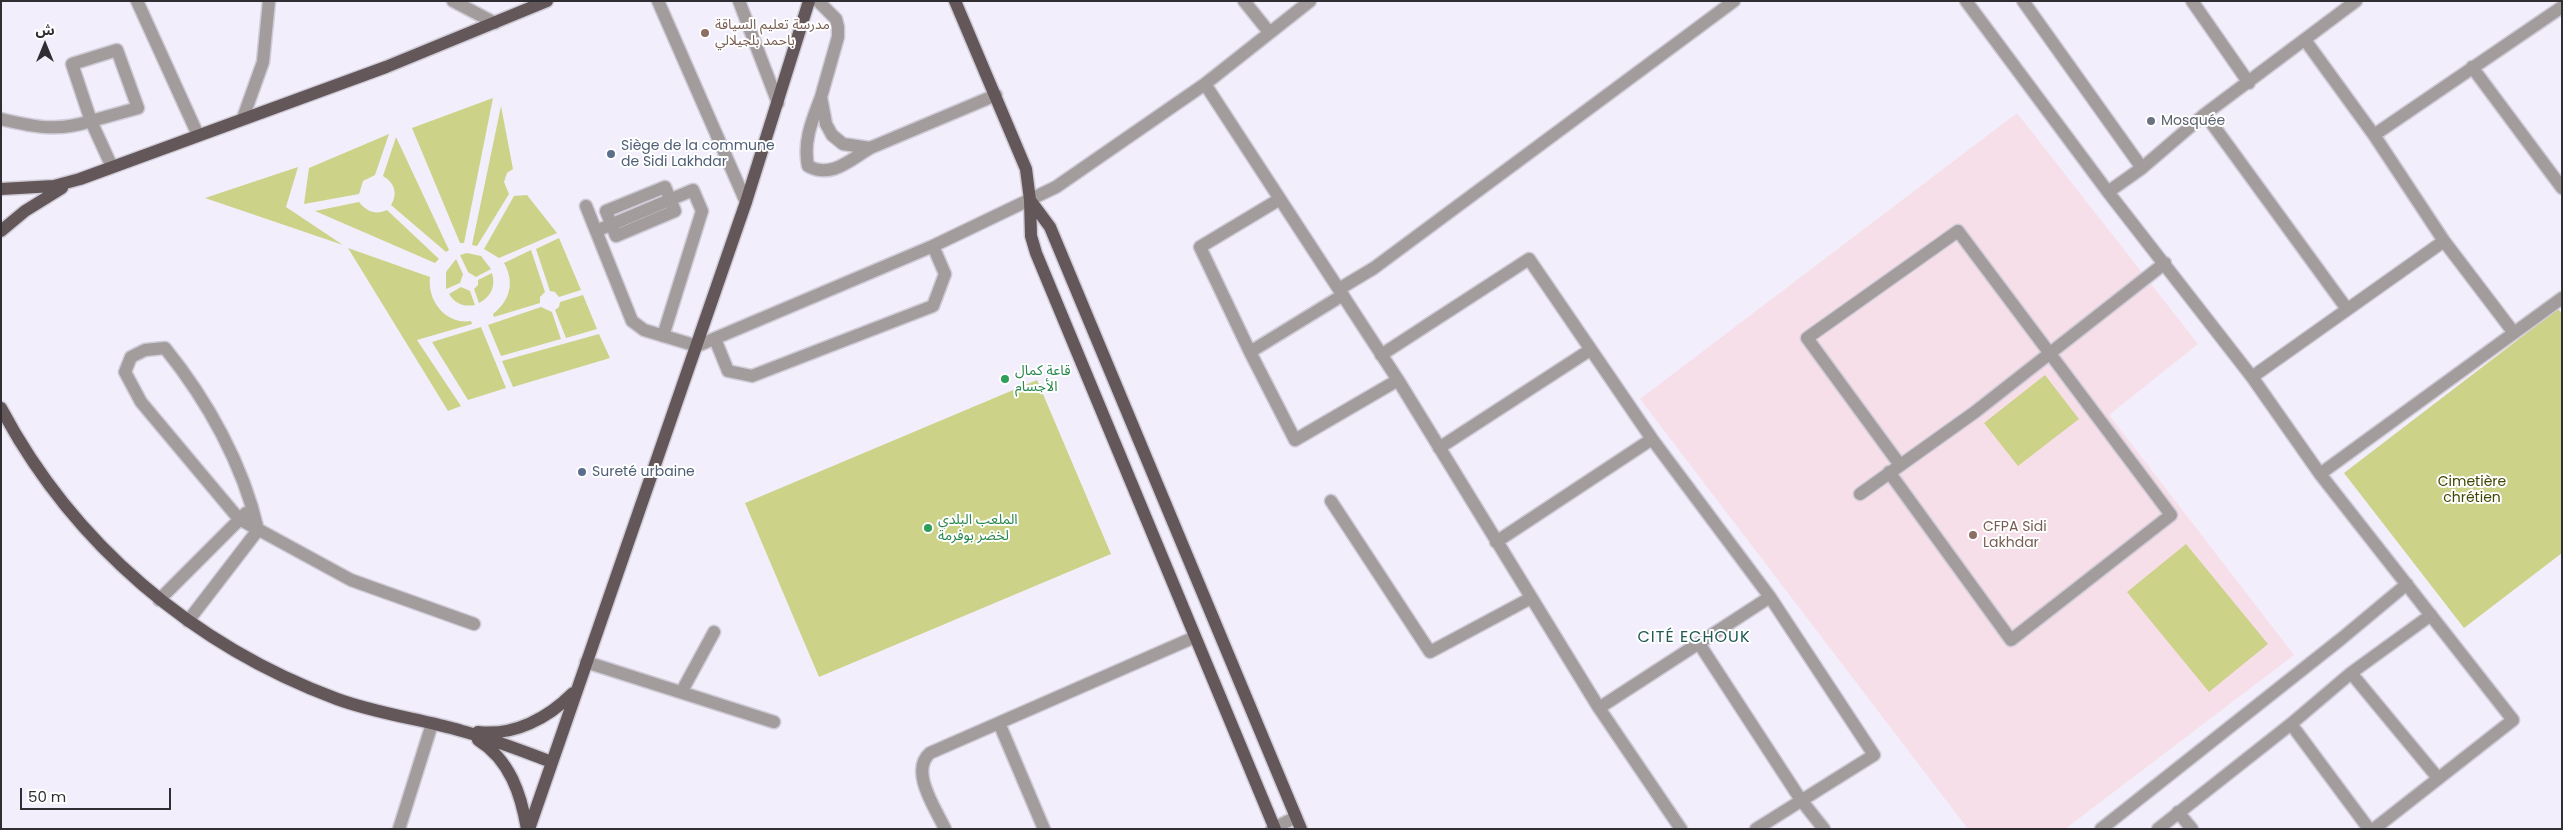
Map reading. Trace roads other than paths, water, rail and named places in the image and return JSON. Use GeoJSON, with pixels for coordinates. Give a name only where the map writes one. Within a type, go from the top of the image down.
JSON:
{"type":"FeatureCollection","features":[{"type":"Feature","properties":{"kind":"main road"},"geometry":{"type":"LineString","coordinates":[[1,189],[54,186],[80,179],[242,118],[386,67],[547,1]]}},
{"type":"Feature","properties":{"kind":"main road"},"geometry":{"type":"LineString","coordinates":[[528,829],[746,202],[809,1]]}},
{"type":"Feature","properties":{"kind":"main road"},"geometry":{"type":"LineString","coordinates":[[955,1],[1021,154],[1030,200],[1029,218],[1036,253],[1274,828]]}},
{"type":"Feature","properties":{"kind":"main road"},"geometry":{"type":"LineString","coordinates":[[1,231],[31,207],[80,179]]}},
{"type":"Feature","properties":{"kind":"main road"},"geometry":{"type":"LineString","coordinates":[[1030,200],[1050,227],[1298,823]]}},
{"type":"Feature","properties":{"kind":"main road"},"geometry":{"type":"LineString","coordinates":[[1,408],[52,488],[85,529],[127,572],[159,600],[232,650],[292,681],[339,700],[384,713],[463,731],[552,762]]}},
{"type":"Feature","properties":{"kind":"main road"},"geometry":{"type":"LineString","coordinates":[[463,731],[488,733],[513,730],[537,721],[559,708],[576,690]]}},
{"type":"Feature","properties":{"kind":"main road"},"geometry":{"type":"LineString","coordinates":[[463,731],[485,744],[503,762],[516,784],[528,829]]}},
{"type":"Feature","properties":{"kind":"street"},"geometry":{"type":"LineString","coordinates":[[137,1],[198,135]]}},
{"type":"Feature","properties":{"kind":"street"},"geometry":{"type":"LineString","coordinates":[[242,118],[263,62],[269,1]]}},
{"type":"Feature","properties":{"kind":"street"},"geometry":{"type":"LineString","coordinates":[[453,1],[495,23]]}},
{"type":"Feature","properties":{"kind":"street"},"geometry":{"type":"LineString","coordinates":[[658,1],[746,202]]}},
{"type":"Feature","properties":{"kind":"street"},"geometry":{"type":"LineString","coordinates":[[739,1],[778,103]]}},
{"type":"Feature","properties":{"kind":"street"},"geometry":{"type":"LineString","coordinates":[[818,1],[836,19],[838,37],[821,97],[807,133],[806,154],[808,166],[817,171],[834,171],[870,148],[996,95]]}},
{"type":"Feature","properties":{"kind":"street"},"geometry":{"type":"LineString","coordinates":[[1244,1],[1269,32]]}},
{"type":"Feature","properties":{"kind":"street"},"geometry":{"type":"LineString","coordinates":[[586,206],[632,322],[644,330],[697,346],[933,246],[1063,183],[1204,84],[1310,1]]}},
{"type":"Feature","properties":{"kind":"street"},"geometry":{"type":"LineString","coordinates":[[1250,352],[1341,292],[1734,1]]}},
{"type":"Feature","properties":{"kind":"street"},"geometry":{"type":"LineString","coordinates":[[1966,1],[2108,192],[2252,377],[2320,474],[2513,720],[2374,829]]}},
{"type":"Feature","properties":{"kind":"street"},"geometry":{"type":"LineString","coordinates":[[2022,1],[2142,168]]}},
{"type":"Feature","properties":{"kind":"street"},"geometry":{"type":"LineString","coordinates":[[2192,1],[2249,83]]}},
{"type":"Feature","properties":{"kind":"street"},"geometry":{"type":"LineString","coordinates":[[2108,192],[2142,168],[2206,114],[2356,1]]}},
{"type":"Feature","properties":{"kind":"street"},"geometry":{"type":"LineString","coordinates":[[2374,135],[2562,6]]}},
{"type":"Feature","properties":{"kind":"street"},"geometry":{"type":"LineString","coordinates":[[2305,40],[2374,135],[2444,241],[2514,333]]}},
{"type":"Feature","properties":{"kind":"street"},"geometry":{"type":"LineString","coordinates":[[1,119],[58,129],[71,128],[91,121],[138,108],[117,50],[72,64],[91,121],[112,167]]}},
{"type":"Feature","properties":{"kind":"street"},"geometry":{"type":"LineString","coordinates":[[2472,67],[2562,188]]}},
{"type":"Feature","properties":{"kind":"street"},"geometry":{"type":"LineString","coordinates":[[1204,84],[1398,380],[1599,708],[1681,829]]}},
{"type":"Feature","properties":{"kind":"street"},"geometry":{"type":"LineString","coordinates":[[821,97],[826,124],[832,136],[843,144],[870,148]]}},
{"type":"Feature","properties":{"kind":"street"},"geometry":{"type":"LineString","coordinates":[[2206,114],[2346,309]]}},
{"type":"Feature","properties":{"kind":"street"},"geometry":{"type":"LineString","coordinates":[[665,187],[675,211],[616,236],[611,224],[606,211],[665,187]]}},
{"type":"Feature","properties":{"kind":"street"},"geometry":{"type":"LineString","coordinates":[[664,336],[702,211],[693,190],[670,200]]}},
{"type":"Feature","properties":{"kind":"street"},"geometry":{"type":"LineString","coordinates":[[1280,199],[1200,247],[1250,352],[1295,440],[1398,380]]}},
{"type":"Feature","properties":{"kind":"street"},"geometry":{"type":"LineString","coordinates":[[596,231],[611,224]]}},
{"type":"Feature","properties":{"kind":"street"},"geometry":{"type":"LineString","coordinates":[[1889,472],[2011,640],[2171,514],[1958,231],[1806,338],[1900,465]]}},
{"type":"Feature","properties":{"kind":"street"},"geometry":{"type":"LineString","coordinates":[[2252,377],[2444,241]]}},
{"type":"Feature","properties":{"kind":"street"},"geometry":{"type":"LineString","coordinates":[[715,338],[728,371],[752,376],[933,306],[945,274],[933,246]]}},
{"type":"Feature","properties":{"kind":"street"},"geometry":{"type":"LineString","coordinates":[[1381,355],[1529,260],[1652,439],[1770,597],[1874,755],[1756,829]]}},
{"type":"Feature","properties":{"kind":"street"},"geometry":{"type":"LineString","coordinates":[[1860,494],[1975,412],[2165,263]]}},
{"type":"Feature","properties":{"kind":"street"},"geometry":{"type":"LineString","coordinates":[[2320,474],[2562,298]]}},
{"type":"Feature","properties":{"kind":"street"},"geometry":{"type":"LineString","coordinates":[[188,621],[258,530],[253,507],[224,437],[180,367],[164,348],[146,350],[131,357],[125,372],[141,402],[239,518],[258,530],[351,580],[474,624]]}},
{"type":"Feature","properties":{"kind":"street"},"geometry":{"type":"LineString","coordinates":[[1439,448],[1590,350]]}},
{"type":"Feature","properties":{"kind":"street"},"geometry":{"type":"LineString","coordinates":[[1496,542],[1652,439]]}},
{"type":"Feature","properties":{"kind":"street"},"geometry":{"type":"LineString","coordinates":[[1331,501],[1430,652],[1531,598]]}},
{"type":"Feature","properties":{"kind":"street"},"geometry":{"type":"LineString","coordinates":[[159,600],[239,518],[253,507]]}},
{"type":"Feature","properties":{"kind":"street"},"geometry":{"type":"LineString","coordinates":[[2101,829],[2407,584]]}},
{"type":"Feature","properties":{"kind":"street"},"geometry":{"type":"LineString","coordinates":[[1599,708],[1770,597]]}},
{"type":"Feature","properties":{"kind":"street"},"geometry":{"type":"LineString","coordinates":[[2158,829],[2291,724],[2351,673],[2431,615]]}},
{"type":"Feature","properties":{"kind":"street"},"geometry":{"type":"LineString","coordinates":[[682,691],[714,632]]}},
{"type":"Feature","properties":{"kind":"street"},"geometry":{"type":"LineString","coordinates":[[945,829],[921,774],[922,762],[930,754],[1195,637]]}},
{"type":"Feature","properties":{"kind":"street"},"geometry":{"type":"LineString","coordinates":[[1700,644],[1801,800],[1824,829]]}},
{"type":"Feature","properties":{"kind":"street"},"geometry":{"type":"LineString","coordinates":[[586,662],[682,691],[774,722]]}},
{"type":"Feature","properties":{"kind":"street"},"geometry":{"type":"LineString","coordinates":[[2351,673],[2438,778]]}},
{"type":"Feature","properties":{"kind":"street"},"geometry":{"type":"LineString","coordinates":[[999,723],[1044,829]]}},
{"type":"Feature","properties":{"kind":"street"},"geometry":{"type":"LineString","coordinates":[[399,829],[432,724]]}},
{"type":"Feature","properties":{"kind":"street"},"geometry":{"type":"LineString","coordinates":[[2291,724],[2369,829]]}},
{"type":"Feature","properties":{"kind":"street"},"geometry":{"type":"LineString","coordinates":[[2178,812],[2192,829]]}},
{"type":"Feature","properties":{"kind":"street"},"geometry":{"type":"LineString","coordinates":[[1274,828],[1298,823]]}},
{"type":"Feature","properties":{"kind":"place","name":"مدرسة تعليم السياقة باحمد بلجيلالي"},"geometry":{"type":"Point","coordinates":[705,33]}},
{"type":"Feature","properties":{"kind":"place","name":"Mosquée"},"geometry":{"type":"Point","coordinates":[2151,121]}},
{"type":"Feature","properties":{"kind":"place","name":"Siège de la commune de Sidi Lakhdar"},"geometry":{"type":"Point","coordinates":[611,154]}},
{"type":"Feature","properties":{"kind":"place","name":"قاعة كمال الأجسام"},"geometry":{"type":"Point","coordinates":[1005,379]}},
{"type":"Feature","properties":{"kind":"place","name":"Sureté urbaine"},"geometry":{"type":"Point","coordinates":[582,472]}},
{"type":"Feature","properties":{"kind":"place","name":"الملعب البلدي لخضر بوفرمة"},"geometry":{"type":"Point","coordinates":[928,528]}},
{"type":"Feature","properties":{"kind":"place","name":"CFPA Sidi Lakhdar"},"geometry":{"type":"Point","coordinates":[1973,535]}},
{"type":"Feature","properties":{"kind":"district","name":"CITÉ ECHOUK"},"geometry":{"type":"Point","coordinates":[1694,638]}},
{"type":"Feature","properties":{"kind":"park label","name":"Cimetière chrétien"},"geometry":{"type":"Point","coordinates":[2472,490]}}]}
